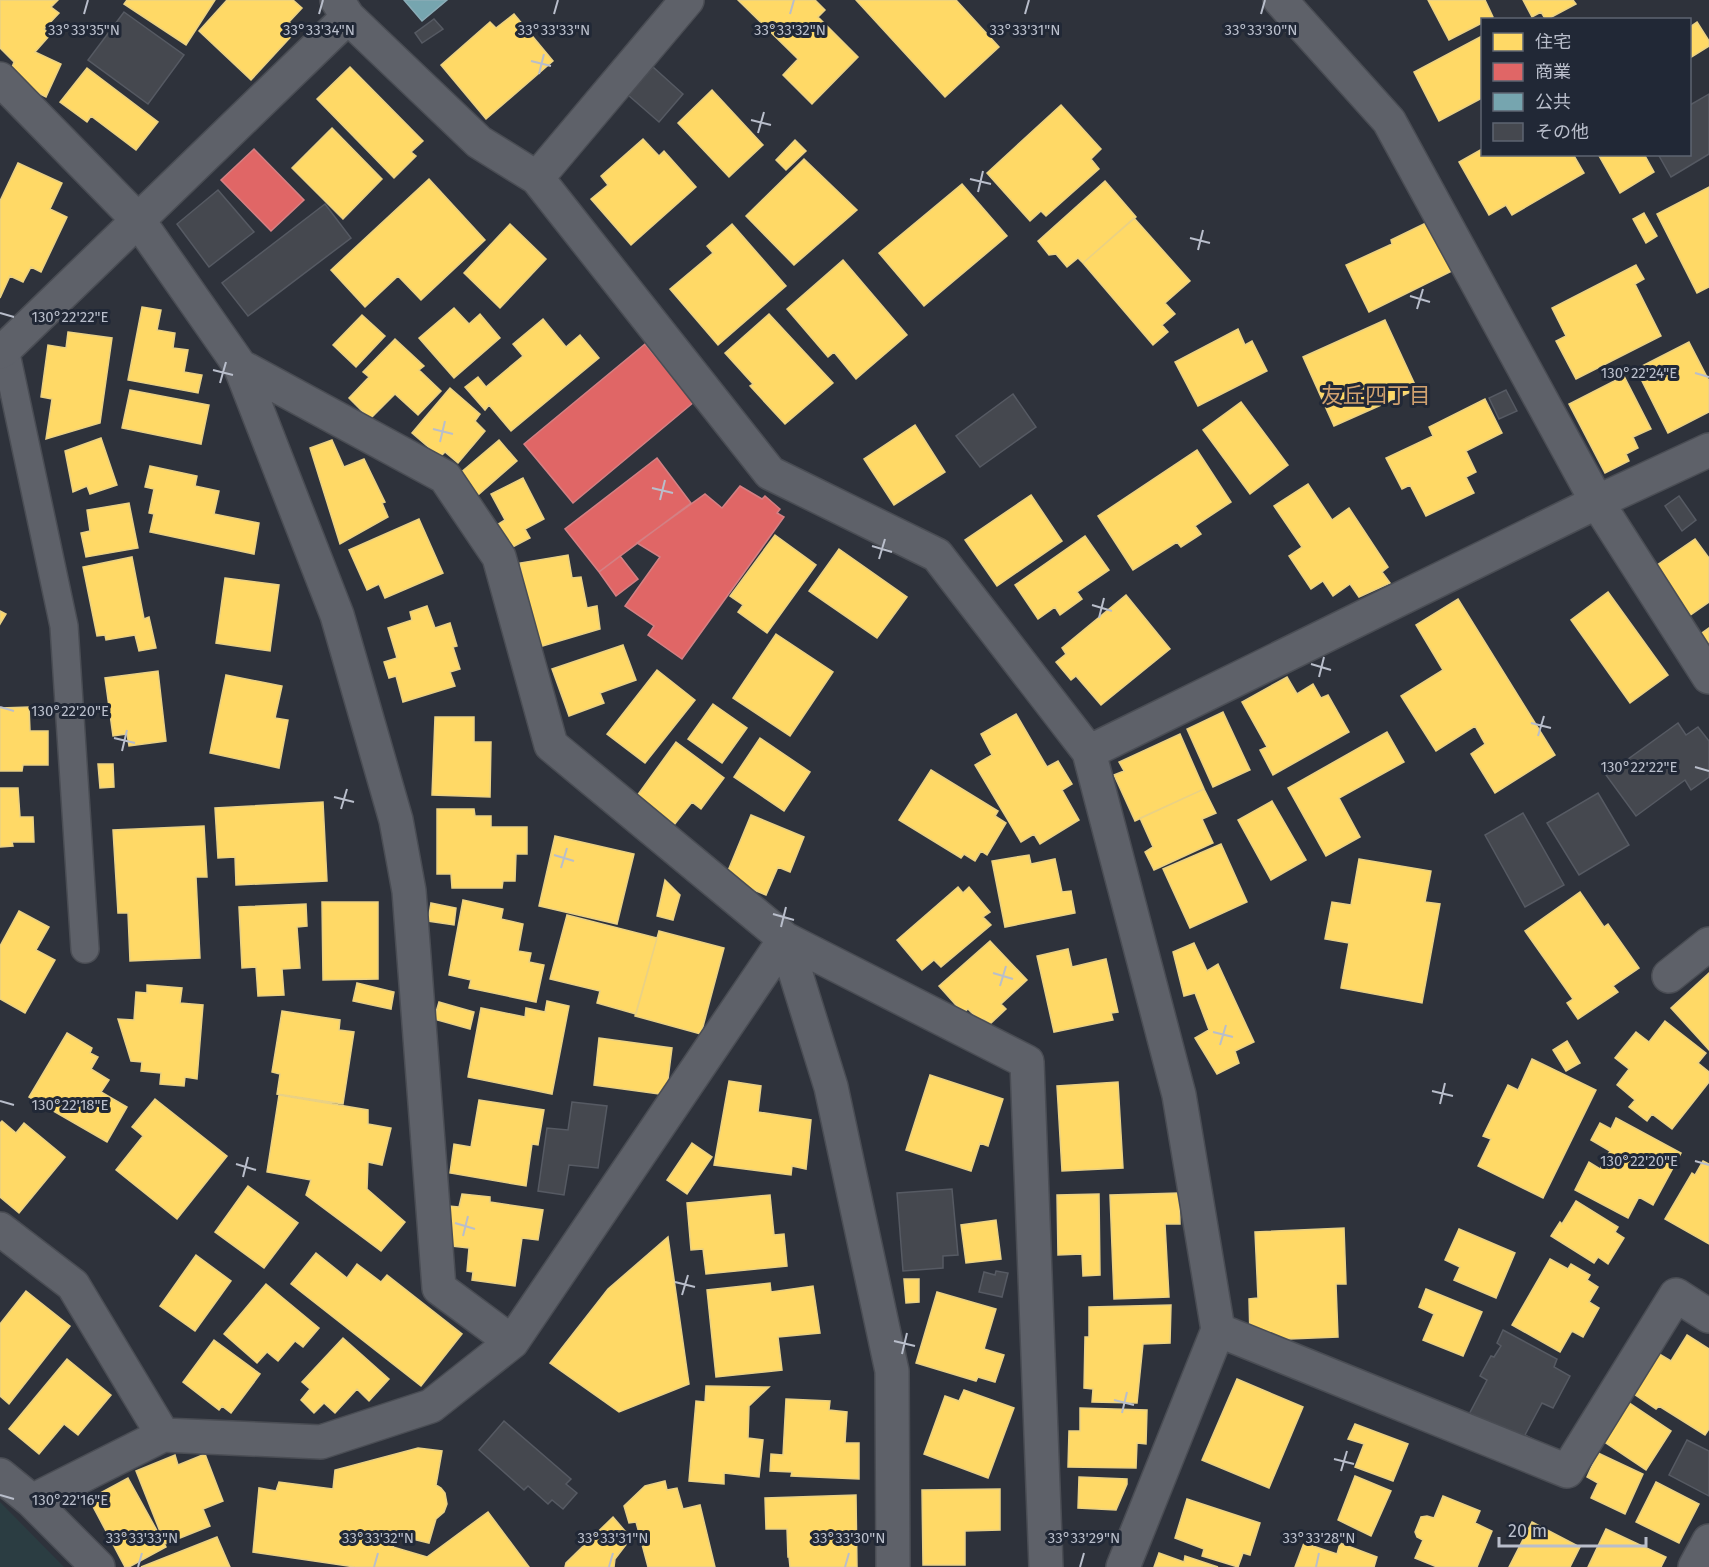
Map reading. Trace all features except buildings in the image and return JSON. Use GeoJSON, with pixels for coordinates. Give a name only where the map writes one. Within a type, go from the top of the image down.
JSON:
{"type":"FeatureCollection","features":[{"type":"Feature","properties":{"kind":"street"},"geometry":{"type":"LineString","coordinates":[[537,178],[687,0]]}},
{"type":"Feature","properties":{"kind":"street"},"geometry":{"type":"LineString","coordinates":[[1280,0],[1389,121],[1597,502],[1709,677]]}},
{"type":"Feature","properties":{"kind":"street"},"geometry":{"type":"LineString","coordinates":[[3,351],[138,220],[342,8],[479,142],[537,178],[770,473],[937,555],[1089,752],[1179,1095],[1218,1330],[1123,1567]]}},
{"type":"Feature","properties":{"kind":"street"},"geometry":{"type":"LineString","coordinates":[[0,79],[138,220],[240,366],[337,615],[396,820],[409,891],[439,1288],[512,1342]]}},
{"type":"Feature","properties":{"kind":"street"},"geometry":{"type":"LineString","coordinates":[[240,366],[445,477],[499,557],[551,745],[785,939],[1027,1062],[1046,1567]]}},
{"type":"Feature","properties":{"kind":"street"},"geometry":{"type":"LineString","coordinates":[[1089,752],[1597,502],[1709,450]]}},
{"type":"Feature","properties":{"kind":"street"},"geometry":{"type":"LineString","coordinates":[[32,1501],[163,1435],[321,1442],[430,1406],[512,1342],[785,939]]}},
{"type":"Feature","properties":{"kind":"street"},"geometry":{"type":"LineString","coordinates":[[785,939],[831,1087],[892,1371],[893,1567]]}},
{"type":"Feature","properties":{"kind":"street"},"geometry":{"type":"LineString","coordinates":[[1669,976],[1709,944]]}},
{"type":"Feature","properties":{"kind":"street"},"geometry":{"type":"LineString","coordinates":[[0,1229],[73,1285],[163,1435]]}},
{"type":"Feature","properties":{"kind":"street"},"geometry":{"type":"LineString","coordinates":[[1218,1330],[1567,1471],[1676,1295],[1709,1316]]}},
{"type":"Feature","properties":{"kind":"street"},"geometry":{"type":"LineString","coordinates":[[0,1475],[32,1501],[98,1567]]}},
{"type":"Feature","properties":{"kind":"street"},"geometry":{"type":"LineString","coordinates":[[1695,1567],[1709,1540]]}},
{"type":"Feature","properties":{"kind":"lane"},"geometry":{"type":"LineString","coordinates":[[3,351],[64,626],[85,949]]}},
{"type":"Feature","properties":{"kind":"shaded area"},"geometry":{"type":"Polygon","coordinates":[[[0,1502],[64,1567],[0,1567],[0,1502]]]}},
{"type":"Feature","properties":{"kind":"district","name":"友丘四丁目"},"geometry":{"type":"Point","coordinates":[1376,395]}}]}
